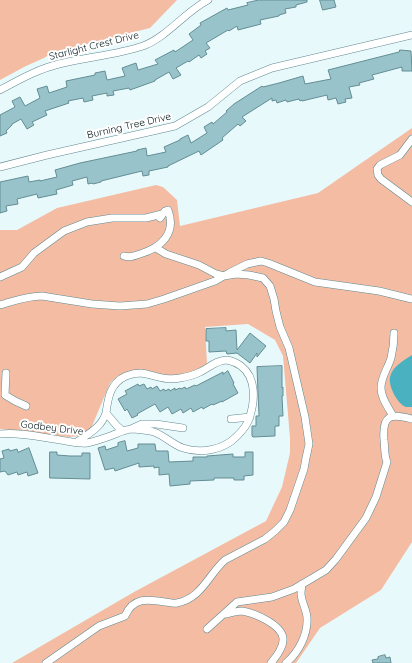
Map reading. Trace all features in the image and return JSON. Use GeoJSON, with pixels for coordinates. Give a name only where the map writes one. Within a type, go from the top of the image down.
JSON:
{"type":"FeatureCollection","features":[{"type":"Feature","properties":{"kind":"street","name":"Starlight Crest Drive"},"geometry":{"type":"LineString","coordinates":[[0,90],[26,76],[58,64],[117,53],[144,45],[160,36],[208,0]]}},
{"type":"Feature","properties":{"kind":"street","name":"Burning Tree Drive"},"geometry":{"type":"LineString","coordinates":[[0,167],[175,126],[208,107],[240,81],[272,68],[412,35]]}},
{"type":"Feature","properties":{"kind":"street"},"geometry":{"type":"LineString","coordinates":[[412,139],[400,155],[377,169],[380,179],[412,202]]}},
{"type":"Feature","properties":{"kind":"street"},"geometry":{"type":"LineString","coordinates":[[0,277],[22,267],[34,253],[64,231],[87,222],[112,218],[161,217],[165,211],[168,210],[170,229],[167,236],[156,248],[130,258],[124,256]]}},
{"type":"Feature","properties":{"kind":"street"},"geometry":{"type":"LineString","coordinates":[[46,663],[99,626],[125,616],[128,609],[139,601],[147,600],[175,604],[193,597],[201,590],[220,564],[265,539],[284,522],[290,510],[304,469],[309,444],[305,417],[289,348],[280,327],[270,286],[263,278],[249,275],[236,274],[224,276],[216,274],[199,265],[173,257],[156,248]]}},
{"type":"Feature","properties":{"kind":"street"},"geometry":{"type":"LineString","coordinates":[[0,305],[34,296],[92,304],[120,306],[147,304],[215,281],[247,264],[261,261],[315,282],[379,290],[412,299]]}},
{"type":"Feature","properties":{"kind":"street"},"geometry":{"type":"LineString","coordinates":[[393,416],[384,400],[381,388],[391,359],[394,344],[394,333]]}},
{"type":"Feature","properties":{"kind":"street","name":"Godbey Drive"},"geometry":{"type":"LineString","coordinates":[[0,434],[17,433],[71,442],[87,443],[131,429],[152,431],[160,434],[183,448],[198,451],[214,449],[223,446],[234,439],[244,429],[250,417],[253,402],[251,378],[237,363],[227,360],[212,365],[198,373],[182,378],[160,378],[140,373],[132,374],[119,380],[113,387],[108,396],[106,413]]}},
{"type":"Feature","properties":{"kind":"street"},"geometry":{"type":"LineString","coordinates":[[6,373],[3,395],[26,406]]}},
{"type":"Feature","properties":{"kind":"street"},"geometry":{"type":"LineString","coordinates":[[77,442],[96,428],[103,420],[106,413],[123,431]]}},
{"type":"Feature","properties":{"kind":"street"},"geometry":{"type":"LineString","coordinates":[[207,629],[237,602],[272,598],[294,589],[326,570],[336,559],[366,518],[376,497],[387,462],[385,458],[384,424],[387,419],[393,416],[402,416],[412,419]]}},
{"type":"Feature","properties":{"kind":"street"},"geometry":{"type":"LineString","coordinates":[[231,419],[250,417]]}},
{"type":"Feature","properties":{"kind":"street"},"geometry":{"type":"LineString","coordinates":[[131,429],[142,424],[156,424],[183,428]]}},
{"type":"Feature","properties":{"kind":"street"},"geometry":{"type":"LineString","coordinates":[[286,663],[292,658],[299,648],[305,633],[307,618],[301,593],[302,584]]}},
{"type":"Feature","properties":{"kind":"street"},"geometry":{"type":"LineString","coordinates":[[224,614],[240,611],[252,614],[269,621],[278,630],[283,639],[282,645],[271,663]]}},
{"type":"Feature","properties":{"kind":"shaded area"},"geometry":{"type":"Polygon","coordinates":[[[0,0],[177,0],[150,28],[52,53],[0,80],[0,0]]]}},
{"type":"Feature","properties":{"kind":"shaded area"},"geometry":{"type":"Polygon","coordinates":[[[412,128],[412,542],[381,590],[320,628],[296,663],[12,663],[134,592],[266,521],[282,487],[290,453],[290,438],[283,356],[275,340],[248,324],[205,327],[207,364],[193,372],[168,376],[141,370],[128,372],[118,376],[110,383],[90,431],[80,436],[69,437],[0,429],[0,230],[17,230],[57,208],[156,185],[163,187],[177,200],[180,226],[318,193],[412,128]]]}},
{"type":"Feature","properties":{"kind":"water"},"geometry":{"type":"Polygon","coordinates":[[[412,355],[412,407],[406,407],[396,398],[390,385],[390,377],[391,373],[396,367],[412,355]]]}},
{"type":"Feature","properties":{"kind":"building"},"geometry":{"type":"Polygon","coordinates":[[[259,0],[307,0],[307,2],[296,5],[296,7],[285,9],[286,13],[279,16],[260,20],[261,24],[238,30],[237,26],[229,31],[228,30],[206,43],[210,48],[205,51],[207,54],[201,58],[199,55],[176,68],[181,75],[173,79],[169,72],[155,81],[130,90],[129,88],[113,91],[114,95],[107,96],[107,93],[92,96],[93,100],[84,102],[83,98],[68,101],[69,103],[45,111],[47,115],[32,122],[34,125],[27,129],[21,119],[12,124],[6,131],[7,133],[0,136],[0,115],[15,107],[12,101],[20,97],[25,106],[40,98],[37,89],[47,86],[49,93],[67,87],[66,81],[95,75],[95,73],[105,71],[107,80],[125,76],[122,68],[136,63],[138,70],[158,64],[155,60],[174,50],[175,52],[193,40],[189,34],[201,25],[200,23],[227,8],[228,10],[248,5],[247,3],[259,0]]]}},
{"type":"Feature","properties":{"kind":"building"},"geometry":{"type":"Polygon","coordinates":[[[320,0],[334,0],[336,7],[323,10],[320,0]]]}},
{"type":"Feature","properties":{"kind":"building"},"geometry":{"type":"Polygon","coordinates":[[[400,50],[411,51],[412,71],[402,71],[402,67],[372,75],[374,79],[359,83],[360,85],[349,87],[352,98],[345,99],[346,102],[338,104],[336,98],[328,100],[327,95],[302,101],[299,99],[287,102],[286,100],[277,103],[276,100],[272,101],[272,98],[242,117],[246,121],[240,126],[238,124],[222,138],[223,140],[201,155],[199,151],[168,167],[149,171],[149,175],[143,176],[142,171],[93,184],[88,184],[87,177],[72,181],[73,185],[56,190],[57,194],[38,198],[37,194],[17,199],[18,204],[6,206],[7,211],[0,213],[0,182],[28,176],[29,182],[40,181],[57,177],[55,170],[146,148],[147,156],[166,152],[164,147],[188,135],[191,143],[207,133],[204,127],[212,122],[213,124],[234,104],[262,86],[263,87],[303,76],[305,84],[331,79],[328,70],[399,52],[400,50]]]}},
{"type":"Feature","properties":{"kind":"building"},"geometry":{"type":"Polygon","coordinates":[[[226,328],[226,331],[236,330],[237,350],[250,333],[266,346],[257,357],[257,353],[250,363],[237,353],[227,354],[226,351],[209,352],[209,341],[206,341],[206,329],[226,328]]]}},
{"type":"Feature","properties":{"kind":"building"},"geometry":{"type":"Polygon","coordinates":[[[282,366],[283,416],[279,416],[279,426],[275,426],[275,436],[253,437],[252,426],[256,426],[256,416],[259,416],[257,367],[282,366]]]}},
{"type":"Feature","properties":{"kind":"building"},"geometry":{"type":"Polygon","coordinates":[[[228,371],[238,393],[222,402],[212,404],[203,409],[202,407],[193,412],[191,408],[183,413],[181,409],[172,414],[168,407],[160,412],[155,404],[132,418],[127,409],[125,411],[118,399],[127,394],[125,391],[138,384],[139,386],[144,384],[147,389],[151,387],[152,389],[157,386],[160,391],[169,389],[170,391],[175,388],[175,390],[185,387],[186,389],[228,371]]]}},
{"type":"Feature","properties":{"kind":"building"},"geometry":{"type":"Polygon","coordinates":[[[125,441],[127,451],[138,448],[138,444],[155,444],[156,451],[168,451],[169,462],[193,461],[193,457],[233,454],[233,457],[245,457],[245,452],[253,452],[253,475],[244,476],[244,480],[234,480],[234,478],[214,478],[214,480],[190,481],[190,484],[170,486],[169,474],[159,475],[159,467],[139,467],[139,463],[115,471],[114,468],[105,470],[98,448],[105,446],[106,450],[118,446],[118,443],[125,441]]]}},
{"type":"Feature","properties":{"kind":"building"},"geometry":{"type":"Polygon","coordinates":[[[29,448],[38,473],[28,476],[27,472],[18,475],[17,472],[8,475],[5,471],[0,472],[0,459],[4,458],[2,451],[17,449],[18,452],[29,448]]]}},
{"type":"Feature","properties":{"kind":"building"},"geometry":{"type":"Polygon","coordinates":[[[50,452],[57,452],[57,455],[70,456],[82,456],[82,453],[90,453],[90,479],[50,478],[50,452]]]}},
{"type":"Feature","properties":{"kind":"building"},"geometry":{"type":"Polygon","coordinates":[[[385,655],[386,658],[390,657],[391,663],[373,663],[372,660],[378,659],[378,657],[385,655]]]}}]}
